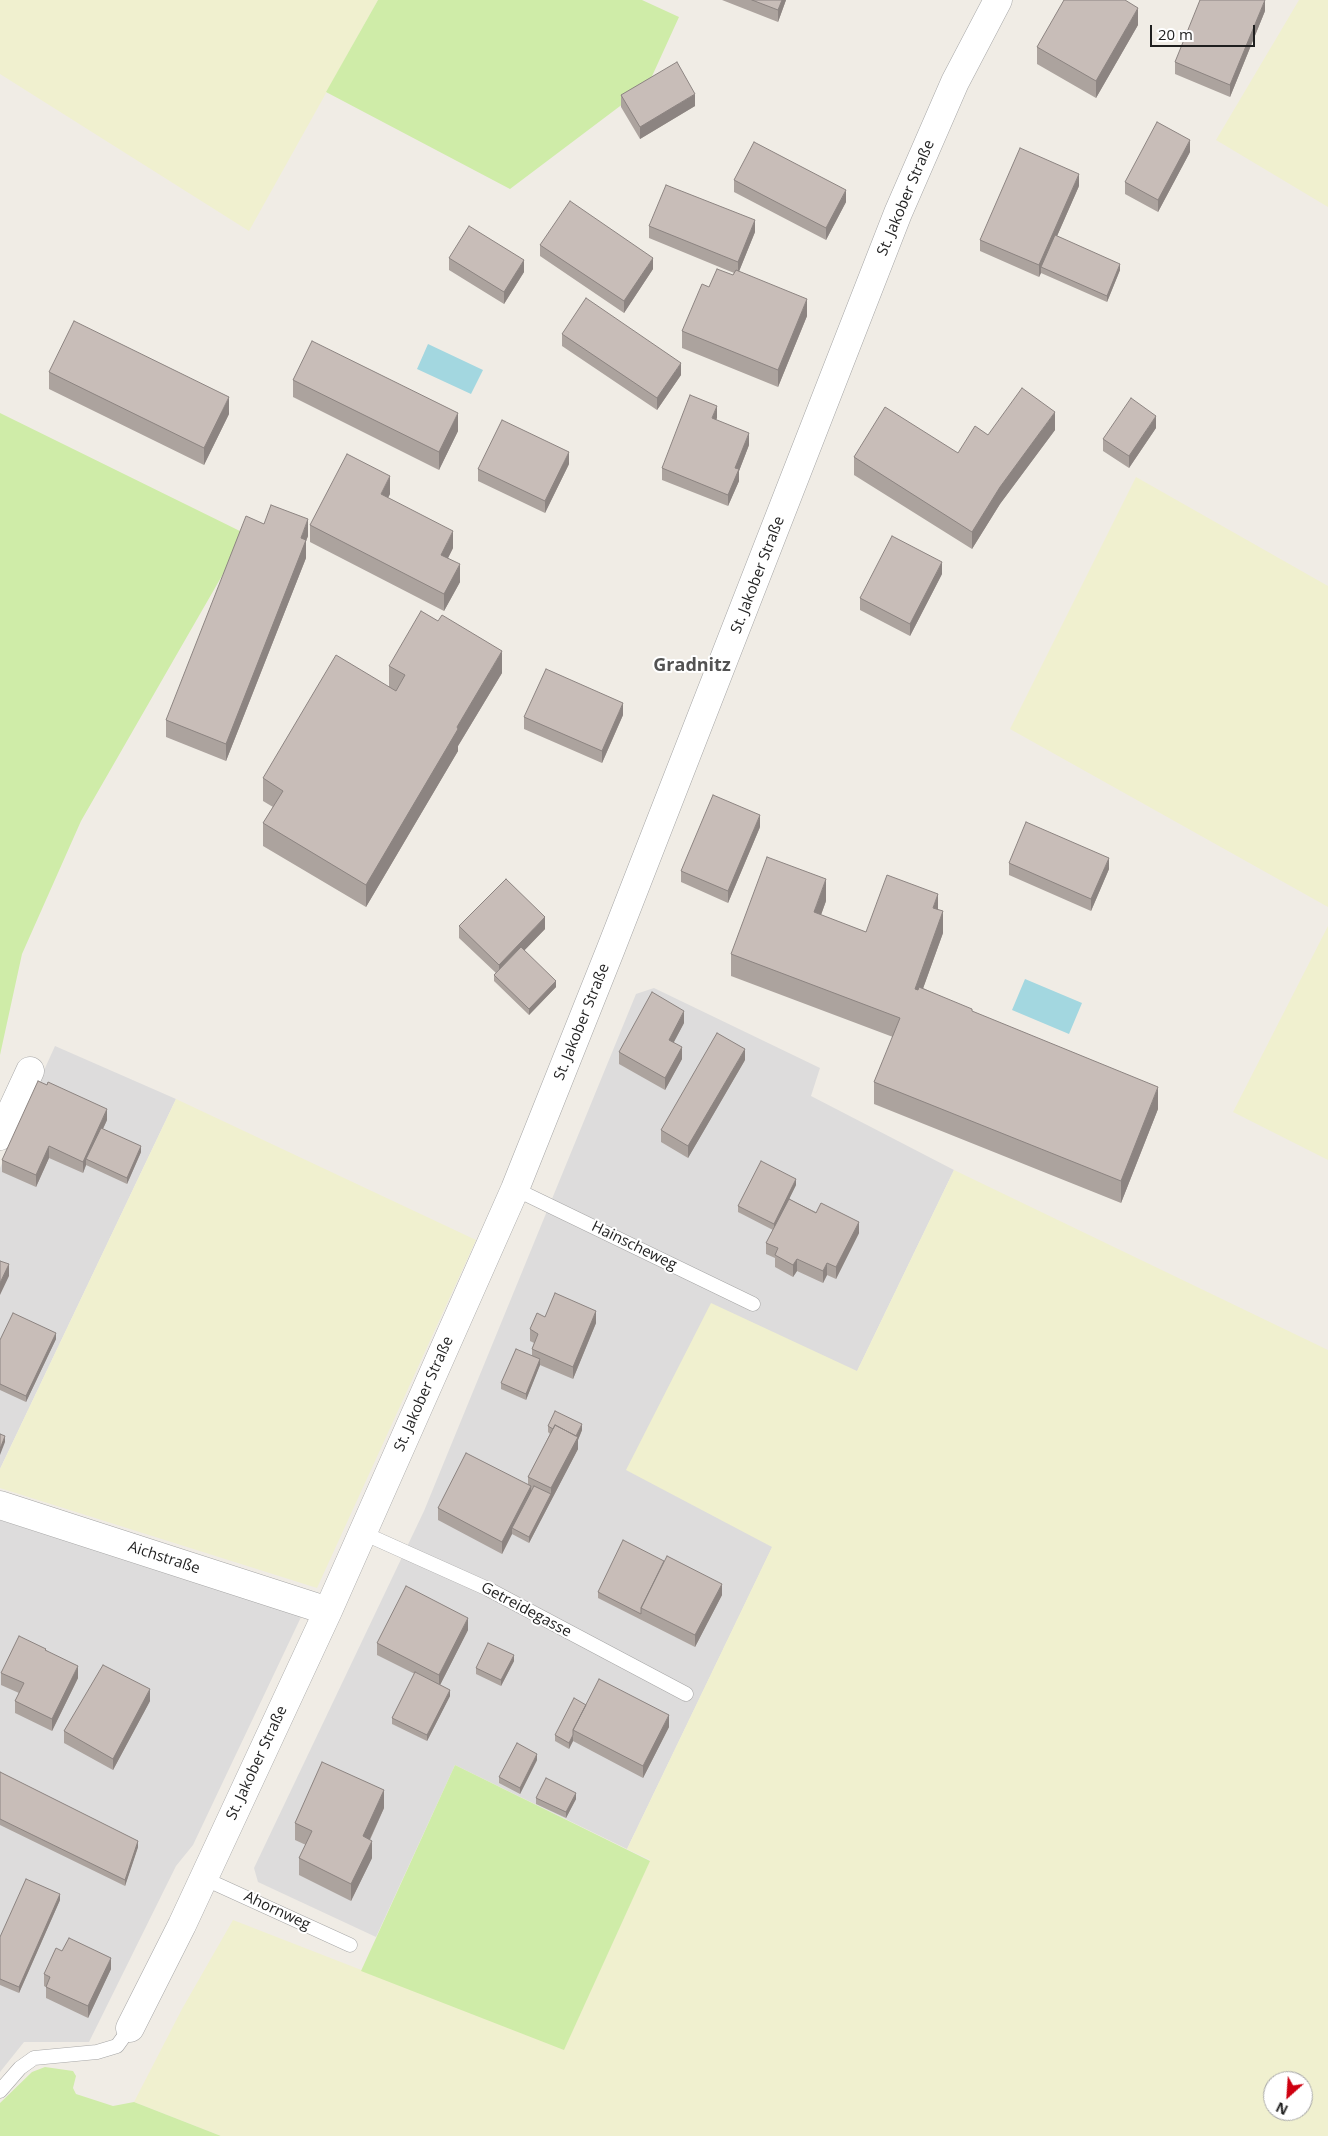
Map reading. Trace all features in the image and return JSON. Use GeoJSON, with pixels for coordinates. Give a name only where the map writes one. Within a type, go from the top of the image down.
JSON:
{"type":"FeatureCollection","features":[{"type":"Feature","properties":{"kind":"street","name":"St. Jakober Straße"},"geometry":{"type":"LineString","coordinates":[[130,2028],[203,1878],[328,1611],[515,1189],[618,933],[898,213],[955,82],[998,0]]}},
{"type":"Feature","properties":{"kind":"street"},"geometry":{"type":"LineString","coordinates":[[0,1136],[30,1071]]}},
{"type":"Feature","properties":{"kind":"street","name":"Aichstraße"},"geometry":{"type":"LineString","coordinates":[[0,1505],[328,1611]]}},
{"type":"Feature","properties":{"kind":"lane","name":"Hainscheweg"},"geometry":{"type":"LineString","coordinates":[[515,1189],[753,1304]]}},
{"type":"Feature","properties":{"kind":"lane","name":"Getreidegasse"},"geometry":{"type":"LineString","coordinates":[[363,1533],[488,1589],[686,1694]]}},
{"type":"Feature","properties":{"kind":"lane","name":"Ahornweg"},"geometry":{"type":"LineString","coordinates":[[203,1878],[350,1945]]}},
{"type":"Feature","properties":{"kind":"lane"},"geometry":{"type":"LineString","coordinates":[[0,2091],[20,2068],[34,2058],[97,2052],[117,2046],[130,2028]]}},
{"type":"Feature","properties":{"kind":"shaded area"},"geometry":{"type":"Polygon","coordinates":[[[654,988],[820,1068],[811,1096],[954,1170],[627,1849],[455,1765],[376,1937],[258,1882],[254,1868],[424,1511],[636,994],[654,988]]]}},
{"type":"Feature","properties":{"kind":"shaded area"},"geometry":{"type":"Polygon","coordinates":[[[55,1046],[176,1099],[0,1469],[0,1168],[55,1046]]]}},
{"type":"Feature","properties":{"kind":"shaded area"},"geometry":{"type":"Polygon","coordinates":[[[0,1520],[302,1615],[193,1845],[176,1866],[89,2042],[24,2042],[0,2072],[0,1520]]]}},
{"type":"Feature","properties":{"kind":"green space"},"geometry":{"type":"Polygon","coordinates":[[[0,0],[378,0],[249,231],[0,74],[0,0]]]}},
{"type":"Feature","properties":{"kind":"green space"},"geometry":{"type":"Polygon","coordinates":[[[378,0],[642,0],[679,17],[648,85],[510,189],[326,92],[378,0]]]}},
{"type":"Feature","properties":{"kind":"green space"},"geometry":{"type":"Polygon","coordinates":[[[1299,0],[1328,0],[1328,207],[1216,140],[1299,0]]]}},
{"type":"Feature","properties":{"kind":"green space"},"geometry":{"type":"Polygon","coordinates":[[[0,413],[246,534],[81,821],[22,954],[0,1055],[0,413]]]}},
{"type":"Feature","properties":{"kind":"green space"},"geometry":{"type":"Polygon","coordinates":[[[1136,477],[1328,586],[1328,907],[1010,729],[1136,477]]]}},
{"type":"Feature","properties":{"kind":"green space"},"geometry":{"type":"Polygon","coordinates":[[[1328,926],[1328,1160],[1233,1112],[1328,926]]]}},
{"type":"Feature","properties":{"kind":"green space"},"geometry":{"type":"Polygon","coordinates":[[[176,1099],[476,1240],[317,1588],[0,1488],[0,1469],[176,1099]]]}},
{"type":"Feature","properties":{"kind":"green space"},"geometry":{"type":"Polygon","coordinates":[[[954,1170],[1328,1350],[1328,2136],[221,2136],[134,2102],[182,2009],[233,1920],[564,2049],[650,1860],[627,1849],[772,1547],[626,1470],[711,1303],[857,1371],[954,1170]]]}},
{"type":"Feature","properties":{"kind":"green space"},"geometry":{"type":"Polygon","coordinates":[[[455,1765],[650,1861],[564,2050],[361,1971],[455,1765]]]}},
{"type":"Feature","properties":{"kind":"green space"},"geometry":{"type":"Polygon","coordinates":[[[45,2067],[73,2071],[76,2076],[73,2088],[76,2094],[113,2106],[134,2102],[221,2136],[0,2136],[0,2103],[32,2072],[45,2067]]]}},
{"type":"Feature","properties":{"kind":"water"},"geometry":{"type":"Polygon","coordinates":[[[428,344],[483,370],[471,394],[417,369],[428,344]]]}},
{"type":"Feature","properties":{"kind":"water"},"geometry":{"type":"Polygon","coordinates":[[[1025,979],[1082,1003],[1069,1034],[1012,1010],[1025,979]]]}},
{"type":"Feature","properties":{"kind":"building"},"geometry":{"type":"Polygon","coordinates":[[[752,0],[782,0],[778,10],[752,0]]]}},
{"type":"Feature","properties":{"kind":"building"},"geometry":{"type":"Polygon","coordinates":[[[1064,0],[1125,0],[1138,8],[1096,81],[1037,47],[1064,0]]]}},
{"type":"Feature","properties":{"kind":"building"},"geometry":{"type":"Polygon","coordinates":[[[1200,0],[1265,0],[1230,85],[1175,62],[1200,0]]]}},
{"type":"Feature","properties":{"kind":"building"},"geometry":{"type":"Polygon","coordinates":[[[677,62],[695,94],[640,127],[621,95],[677,62]]]}},
{"type":"Feature","properties":{"kind":"building"},"geometry":{"type":"Polygon","coordinates":[[[1157,122],[1190,140],[1158,200],[1125,182],[1157,122]]]}},
{"type":"Feature","properties":{"kind":"building"},"geometry":{"type":"Polygon","coordinates":[[[754,142],[846,190],[826,228],[734,180],[754,142]]]}},
{"type":"Feature","properties":{"kind":"building"},"geometry":{"type":"Polygon","coordinates":[[[1020,148],[1079,174],[1039,265],[980,240],[1020,148]]]}},
{"type":"Feature","properties":{"kind":"building"},"geometry":{"type":"Polygon","coordinates":[[[666,185],[755,220],[738,262],[649,226],[666,185]]]}},
{"type":"Feature","properties":{"kind":"building"},"geometry":{"type":"Polygon","coordinates":[[[570,201],[653,258],[624,301],[540,245],[570,201]]]}},
{"type":"Feature","properties":{"kind":"building"},"geometry":{"type":"Polygon","coordinates":[[[469,226],[524,260],[504,292],[449,258],[469,226]]]}},
{"type":"Feature","properties":{"kind":"building"},"geometry":{"type":"Polygon","coordinates":[[[1055,235],[1120,264],[1107,296],[1041,267],[1055,235]]]}},
{"type":"Feature","properties":{"kind":"building"},"geometry":{"type":"Polygon","coordinates":[[[717,269],[733,275],[736,270],[807,299],[778,370],[682,331],[702,284],[709,287],[717,269]]]}},
{"type":"Feature","properties":{"kind":"building"},"geometry":{"type":"Polygon","coordinates":[[[586,298],[681,363],[657,398],[562,334],[586,298]]]}},
{"type":"Feature","properties":{"kind":"building"},"geometry":{"type":"Polygon","coordinates":[[[74,321],[229,397],[204,448],[49,372],[74,321]]]}},
{"type":"Feature","properties":{"kind":"building"},"geometry":{"type":"Polygon","coordinates":[[[312,341],[458,413],[439,452],[293,380],[312,341]]]}},
{"type":"Feature","properties":{"kind":"building"},"geometry":{"type":"Polygon","coordinates":[[[1022,388],[1055,412],[1000,487],[972,532],[854,457],[885,407],[958,453],[975,426],[988,435],[1022,388]]]}},
{"type":"Feature","properties":{"kind":"building"},"geometry":{"type":"Polygon","coordinates":[[[690,395],[717,406],[712,418],[749,433],[735,468],[739,469],[728,495],[662,468],[690,395]]]}},
{"type":"Feature","properties":{"kind":"building"},"geometry":{"type":"Polygon","coordinates":[[[1131,398],[1156,416],[1129,456],[1103,439],[1131,398]]]}},
{"type":"Feature","properties":{"kind":"building"},"geometry":{"type":"Polygon","coordinates":[[[502,420],[569,452],[545,501],[478,469],[502,420]]]}},
{"type":"Feature","properties":{"kind":"building"},"geometry":{"type":"Polygon","coordinates":[[[347,454],[390,476],[381,494],[453,531],[441,555],[460,564],[444,594],[310,525],[347,454]]]}},
{"type":"Feature","properties":{"kind":"building"},"geometry":{"type":"Polygon","coordinates":[[[271,505],[308,519],[301,538],[306,540],[226,744],[166,720],[246,516],[264,524],[271,505]]]}},
{"type":"Feature","properties":{"kind":"building"},"geometry":{"type":"Polygon","coordinates":[[[892,536],[942,562],[910,624],[860,598],[892,536]]]}},
{"type":"Feature","properties":{"kind":"building"},"geometry":{"type":"Polygon","coordinates":[[[421,611],[438,621],[442,615],[502,651],[366,885],[263,823],[283,791],[263,778],[336,655],[396,691],[405,675],[389,666],[421,611]]]}},
{"type":"Feature","properties":{"kind":"building"},"geometry":{"type":"Polygon","coordinates":[[[546,669],[623,703],[602,751],[524,717],[546,669]]]}},
{"type":"Feature","properties":{"kind":"building"},"geometry":{"type":"Polygon","coordinates":[[[713,795],[760,815],[728,891],[681,871],[713,795]]]}},
{"type":"Feature","properties":{"kind":"building"},"geometry":{"type":"Polygon","coordinates":[[[1026,822],[1109,858],[1091,899],[1009,863],[1026,822]]]}},
{"type":"Feature","properties":{"kind":"building"},"geometry":{"type":"Polygon","coordinates":[[[767,857],[826,879],[814,912],[866,932],[887,875],[938,894],[933,908],[943,911],[915,989],[918,990],[919,987],[972,1009],[972,1011],[1158,1087],[1121,1181],[874,1082],[900,1018],[731,954],[767,857]]]}},
{"type":"Feature","properties":{"kind":"building"},"geometry":{"type":"Polygon","coordinates":[[[506,879],[545,917],[499,965],[459,926],[506,879]]]}},
{"type":"Feature","properties":{"kind":"building"},"geometry":{"type":"Polygon","coordinates":[[[521,947],[556,981],[529,1009],[494,975],[521,947]]]}},
{"type":"Feature","properties":{"kind":"building"},"geometry":{"type":"Polygon","coordinates":[[[652,992],[684,1011],[669,1040],[682,1047],[665,1078],[619,1052],[652,992]]]}},
{"type":"Feature","properties":{"kind":"building"},"geometry":{"type":"Polygon","coordinates":[[[717,1033],[745,1049],[688,1146],[661,1130],[717,1033]]]}},
{"type":"Feature","properties":{"kind":"building"},"geometry":{"type":"Polygon","coordinates":[[[38,1081],[47,1085],[48,1082],[107,1109],[83,1162],[49,1146],[36,1175],[2,1160],[38,1081]]]}},
{"type":"Feature","properties":{"kind":"building"},"geometry":{"type":"Polygon","coordinates":[[[101,1128],[141,1146],[127,1178],[86,1159],[101,1128]]]}},
{"type":"Feature","properties":{"kind":"building"},"geometry":{"type":"Polygon","coordinates":[[[761,1161],[796,1179],[774,1224],[738,1206],[761,1161]]]}},
{"type":"Feature","properties":{"kind":"building"},"geometry":{"type":"Polygon","coordinates":[[[789,1199],[816,1213],[821,1203],[859,1222],[836,1267],[827,1263],[823,1271],[797,1259],[793,1265],[775,1255],[778,1248],[766,1243],[789,1199]]]}},
{"type":"Feature","properties":{"kind":"building"},"geometry":{"type":"Polygon","coordinates":[[[0,1261],[9,1264],[0,1283],[0,1261]]]}},
{"type":"Feature","properties":{"kind":"building"},"geometry":{"type":"Polygon","coordinates":[[[555,1293],[596,1311],[573,1367],[532,1349],[538,1334],[530,1329],[537,1313],[545,1317],[555,1293]]]}},
{"type":"Feature","properties":{"kind":"building"},"geometry":{"type":"Polygon","coordinates":[[[13,1313],[56,1333],[26,1396],[0,1384],[0,1340],[13,1313]]]}},
{"type":"Feature","properties":{"kind":"building"},"geometry":{"type":"Polygon","coordinates":[[[516,1349],[540,1359],[526,1394],[501,1383],[516,1349]]]}},
{"type":"Feature","properties":{"kind":"building"},"geometry":{"type":"Polygon","coordinates":[[[555,1411],[582,1424],[576,1436],[555,1425],[553,1429],[548,1426],[555,1411]]]}},
{"type":"Feature","properties":{"kind":"building"},"geometry":{"type":"Polygon","coordinates":[[[555,1425],[578,1437],[551,1488],[528,1477],[555,1425]]]}},
{"type":"Feature","properties":{"kind":"building"},"geometry":{"type":"Polygon","coordinates":[[[0,1434],[5,1436],[0,1449],[0,1434]]]}},
{"type":"Feature","properties":{"kind":"building"},"geometry":{"type":"Polygon","coordinates":[[[466,1453],[531,1486],[502,1542],[438,1508],[466,1453]]]}},
{"type":"Feature","properties":{"kind":"building"},"geometry":{"type":"Polygon","coordinates":[[[534,1486],[551,1494],[529,1537],[512,1528],[534,1486]]]}},
{"type":"Feature","properties":{"kind":"building"},"geometry":{"type":"Polygon","coordinates":[[[623,1540],[664,1561],[641,1608],[641,1614],[598,1592],[623,1540]]]}},
{"type":"Feature","properties":{"kind":"building"},"geometry":{"type":"Polygon","coordinates":[[[667,1556],[722,1584],[695,1635],[641,1608],[667,1556]]]}},
{"type":"Feature","properties":{"kind":"building"},"geometry":{"type":"Polygon","coordinates":[[[406,1586],[468,1618],[439,1675],[377,1643],[406,1586]]]}},
{"type":"Feature","properties":{"kind":"building"},"geometry":{"type":"Polygon","coordinates":[[[19,1636],[78,1666],[52,1719],[15,1701],[24,1683],[1,1673],[19,1636]]]}},
{"type":"Feature","properties":{"kind":"building"},"geometry":{"type":"Polygon","coordinates":[[[488,1643],[514,1655],[501,1680],[476,1668],[488,1643]]]}},
{"type":"Feature","properties":{"kind":"building"},"geometry":{"type":"Polygon","coordinates":[[[103,1665],[150,1689],[113,1759],[64,1731],[103,1665]]]}},
{"type":"Feature","properties":{"kind":"building"},"geometry":{"type":"Polygon","coordinates":[[[415,1672],[450,1690],[427,1735],[392,1718],[415,1672]]]}},
{"type":"Feature","properties":{"kind":"building"},"geometry":{"type":"Polygon","coordinates":[[[599,1679],[669,1715],[643,1766],[573,1730],[599,1679]]]}},
{"type":"Feature","properties":{"kind":"building"},"geometry":{"type":"Polygon","coordinates":[[[574,1698],[586,1705],[573,1730],[569,1743],[555,1735],[574,1698]]]}},
{"type":"Feature","properties":{"kind":"building"},"geometry":{"type":"Polygon","coordinates":[[[517,1743],[537,1754],[520,1788],[499,1777],[517,1743]]]}},
{"type":"Feature","properties":{"kind":"building"},"geometry":{"type":"Polygon","coordinates":[[[322,1762],[384,1790],[363,1836],[372,1841],[351,1884],[299,1858],[312,1831],[295,1823],[322,1762]]]}},
{"type":"Feature","properties":{"kind":"building"},"geometry":{"type":"Polygon","coordinates":[[[0,1772],[138,1841],[125,1880],[0,1819],[0,1772]]]}},
{"type":"Feature","properties":{"kind":"building"},"geometry":{"type":"Polygon","coordinates":[[[546,1778],[576,1793],[566,1812],[536,1798],[546,1778]]]}},
{"type":"Feature","properties":{"kind":"building"},"geometry":{"type":"Polygon","coordinates":[[[26,1879],[60,1894],[19,1987],[0,1979],[0,1937],[26,1879]]]}},
{"type":"Feature","properties":{"kind":"building"},"geometry":{"type":"Polygon","coordinates":[[[69,1938],[111,1958],[88,2006],[46,1987],[50,1977],[44,1974],[56,1948],[62,1951],[69,1938]]]}},
{"type":"Feature","properties":{"kind":"district","name":"Gradnitz"},"geometry":{"type":"Point","coordinates":[692,666]}}]}
